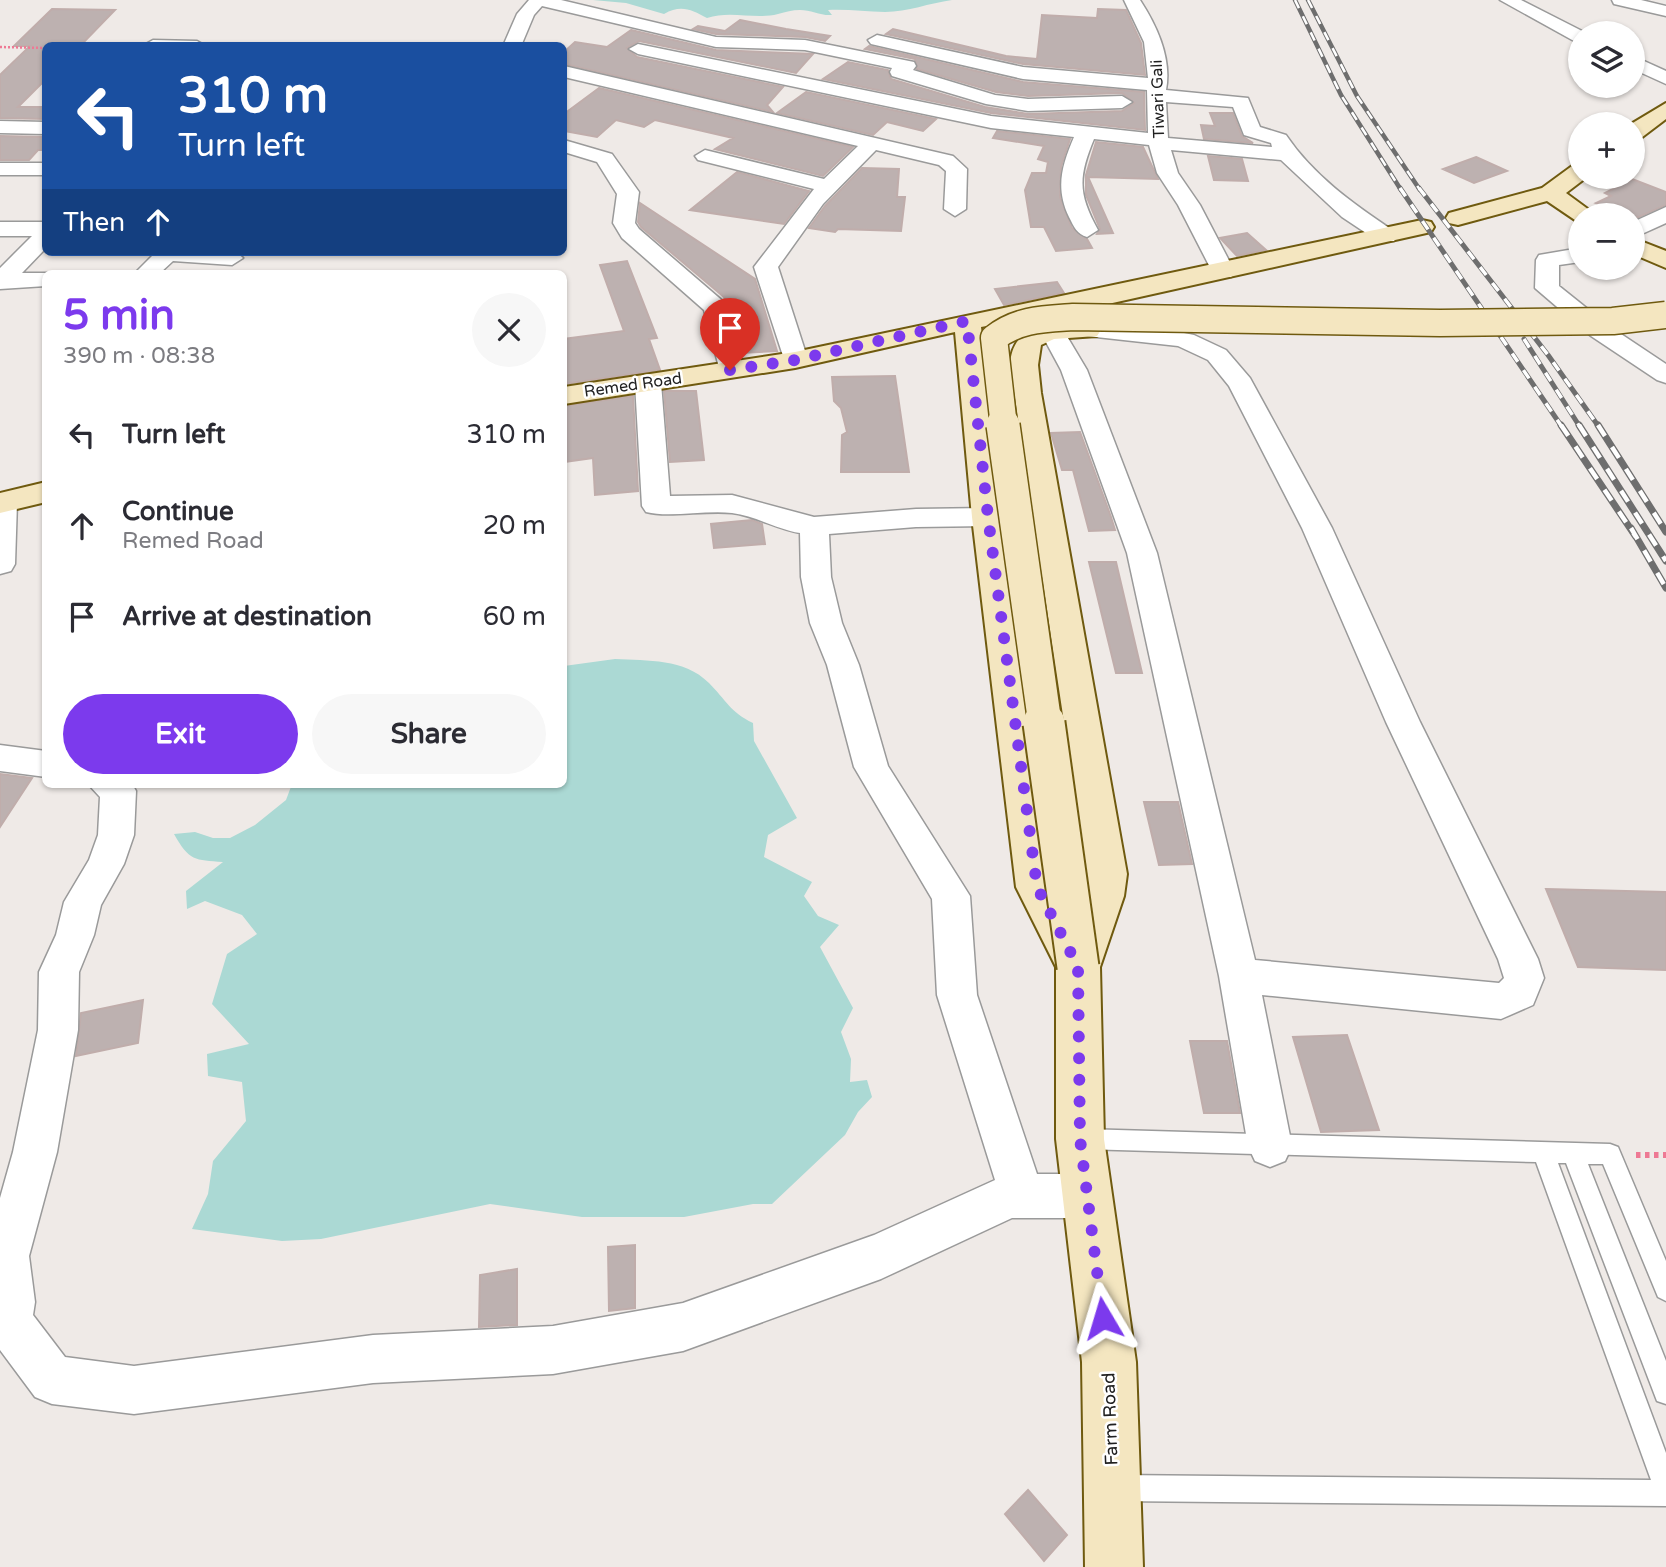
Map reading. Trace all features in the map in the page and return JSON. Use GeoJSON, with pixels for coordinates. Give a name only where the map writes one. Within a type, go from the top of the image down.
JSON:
{"type":"FeatureCollection","features":[{"type":"Feature","properties":{"kind":"street"},"geometry":{"type":"LineString","coordinates":[[514,42],[526,14],[539,0],[716,43],[805,45],[903,69],[993,100],[1016,103],[1108,101],[1157,95]]}},
{"type":"Feature","properties":{"kind":"street","name":"Tiwari Gali"},"geometry":{"type":"LineString","coordinates":[[1132,0],[1151,31],[1156,48],[1159,142],[1164,167],[1194,213],[1223,272]]}},
{"type":"Feature","properties":{"kind":"street"},"geometry":{"type":"LineString","coordinates":[[1508,0],[1568,31]]}},
{"type":"Feature","properties":{"kind":"street"},"geometry":{"type":"LineString","coordinates":[[1620,0],[1666,11]]}},
{"type":"Feature","properties":{"kind":"street"},"geometry":{"type":"LineString","coordinates":[[794,26],[930,50],[985,67],[1023,74],[1157,95],[1241,102],[1251,131],[1279,139],[1286,154]]}},
{"type":"Feature","properties":{"kind":"street"},"geometry":{"type":"LineString","coordinates":[[597,80],[661,31]]}},
{"type":"Feature","properties":{"kind":"street"},"geometry":{"type":"LineString","coordinates":[[834,135],[878,98],[903,69],[930,50]]}},
{"type":"Feature","properties":{"kind":"street"},"geometry":{"type":"LineString","coordinates":[[628,57],[800,83],[990,122],[1286,154],[1297,160],[1308,176],[1334,200],[1386,236]]}},
{"type":"Feature","properties":{"kind":"street"},"geometry":{"type":"LineString","coordinates":[[1645,68],[1666,78]]}},
{"type":"Feature","properties":{"kind":"street"},"geometry":{"type":"LineString","coordinates":[[567,73],[946,160],[957,169],[955,209]]}},
{"type":"Feature","properties":{"kind":"street"},"geometry":{"type":"LineString","coordinates":[[757,118],[800,83]]}},
{"type":"Feature","properties":{"kind":"street"},"geometry":{"type":"LineString","coordinates":[[1645,124],[1666,109]]}},
{"type":"Feature","properties":{"kind":"street"},"geometry":{"type":"LineString","coordinates":[[744,166],[792,126]]}},
{"type":"Feature","properties":{"kind":"street"},"geometry":{"type":"LineString","coordinates":[[0,127],[42,128]]}},
{"type":"Feature","properties":{"kind":"street"},"geometry":{"type":"LineString","coordinates":[[1086,133],[1071,163],[1070,196],[1087,230]]}},
{"type":"Feature","properties":{"kind":"street"},"geometry":{"type":"LineString","coordinates":[[795,360],[766,267],[801,223],[814,201],[873,142]]}},
{"type":"Feature","properties":{"kind":"street"},"geometry":{"type":"LineString","coordinates":[[567,147],[605,158],[621,186],[628,192],[624,223],[630,233],[650,254],[713,303],[730,370]]}},
{"type":"Feature","properties":{"kind":"street"},"geometry":{"type":"LineString","coordinates":[[705,156],[829,186]]}},
{"type":"Feature","properties":{"kind":"street"},"geometry":{"type":"LineString","coordinates":[[0,170],[42,169]]}},
{"type":"Feature","properties":{"kind":"street"},"geometry":{"type":"LineString","coordinates":[[1458,218],[1550,193],[1568,180]]}},
{"type":"Feature","properties":{"kind":"street"},"geometry":{"type":"LineString","coordinates":[[1550,193],[1568,205]]}},
{"type":"Feature","properties":{"kind":"street"},"geometry":{"type":"LineString","coordinates":[[1645,232],[1666,214]]}},
{"type":"Feature","properties":{"kind":"street"},"geometry":{"type":"LineString","coordinates":[[1078,967],[1103,896],[1107,874],[1083,715],[1030,407],[1024,355],[1030,341],[1086,316],[1223,272],[1423,227]]}},
{"type":"Feature","properties":{"kind":"street"},"geometry":{"type":"LineString","coordinates":[[0,229],[42,229]]}},
{"type":"Feature","properties":{"kind":"street"},"geometry":{"type":"LineString","coordinates":[[1,281],[42,238]]}},
{"type":"Feature","properties":{"kind":"street"},"geometry":{"type":"LineString","coordinates":[[1645,248],[1666,260]]}},
{"type":"Feature","properties":{"kind":"street"},"geometry":{"type":"LineString","coordinates":[[150,270],[165,256]]}},
{"type":"Feature","properties":{"kind":"street"},"geometry":{"type":"LineString","coordinates":[[193,256],[231,259]]}},
{"type":"Feature","properties":{"kind":"street"},"geometry":{"type":"LineString","coordinates":[[1568,257],[1547,260],[1547,288],[1600,331],[1666,374]]}},
{"type":"Feature","properties":{"kind":"street"},"geometry":{"type":"LineString","coordinates":[[1,281],[42,279]]}},
{"type":"Feature","properties":{"kind":"street"},"geometry":{"type":"LineString","coordinates":[[1078,967],[995,364],[995,338],[1014,324],[1033,319],[1073,317],[1440,323],[1613,321],[1666,314]]}},
{"type":"Feature","properties":{"kind":"street"},"geometry":{"type":"LineString","coordinates":[[1086,316],[1204,347],[1228,366],[1245,390],[1317,528],[1403,722],[1518,959],[1524,978],[1519,993],[1501,1001],[1239,976]]}},
{"type":"Feature","properties":{"kind":"street","name":"Remed Road"},"geometry":{"type":"LineString","coordinates":[[567,395],[795,360],[967,321],[1086,316]]}},
{"type":"Feature","properties":{"kind":"street","name":"Farm Road"},"geometry":{"type":"LineString","coordinates":[[967,321],[988,517],[1037,887],[1078,967],[1080,1139],[1109,1362],[1115,1567]]}},
{"type":"Feature","properties":{"kind":"street"},"geometry":{"type":"LineString","coordinates":[[1053,333],[1074,370],[1142,553],[1239,976],[1270,1146]]}},
{"type":"Feature","properties":{"kind":"street"},"geometry":{"type":"LineString","coordinates":[[648,383],[656,506],[692,502],[732,504],[755,508],[788,522],[814,526],[916,518],[988,517]]}},
{"type":"Feature","properties":{"kind":"street"},"geometry":{"type":"LineString","coordinates":[[0,564],[2,502],[42,493]]}},
{"type":"Feature","properties":{"kind":"street"},"geometry":{"type":"LineString","coordinates":[[814,526],[816,577],[826,623],[843,665],[871,766],[908,831],[951,896],[957,995],[1022,1196]]}},
{"type":"Feature","properties":{"kind":"street"},"geometry":{"type":"LineString","coordinates":[[0,758],[42,763]]}},
{"type":"Feature","properties":{"kind":"street"},"geometry":{"type":"LineString","coordinates":[[113,788],[118,791],[116,835],[106,864],[83,902],[75,935],[59,972],[58,1030],[35,1152],[6,1256],[12,1302],[4,1322],[52,1380],[134,1390],[373,1359],[553,1350],[684,1327],[881,1256],[1010,1196],[1087,1196]]}},
{"type":"Feature","properties":{"kind":"lane"},"geometry":{"type":"LineString","coordinates":[[1080,1139],[1610,1154],[1666,1289]]}},
{"type":"Feature","properties":{"kind":"lane"},"geometry":{"type":"LineString","coordinates":[[1543,1152],[1666,1487]]}},
{"type":"Feature","properties":{"kind":"lane"},"geometry":{"type":"LineString","coordinates":[[1573,1153],[1666,1392]]}},
{"type":"Feature","properties":{"kind":"lane"},"geometry":{"type":"LineString","coordinates":[[1112,1488],[1666,1493]]}},
{"type":"Feature","properties":{"kind":"path"},"geometry":{"type":"LineString","coordinates":[[0,47],[42,48]]}},
{"type":"Feature","properties":{"kind":"water"},"geometry":{"type":"Polygon","coordinates":[[[593,0],[952,0],[894,12],[828,10],[832,15],[828,15],[797,10],[769,16],[725,15],[707,18],[686,9],[676,9],[664,14],[626,3],[593,0]]]}},
{"type":"Feature","properties":{"kind":"water"},"geometry":{"type":"Polygon","coordinates":[[[615,659],[677,665],[699,675],[739,714],[753,723],[754,741],[797,818],[768,835],[764,857],[812,882],[804,896],[818,916],[839,925],[820,947],[853,1008],[841,1032],[851,1059],[850,1082],[867,1080],[872,1097],[858,1112],[845,1135],[772,1204],[753,1204],[684,1217],[582,1217],[490,1204],[321,1239],[282,1241],[192,1229],[208,1194],[213,1161],[246,1121],[242,1082],[208,1076],[207,1054],[249,1044],[212,1004],[227,954],[257,934],[242,915],[205,901],[187,909],[186,891],[223,862],[194,857],[184,849],[174,834],[195,832],[213,838],[230,838],[255,825],[286,800],[290,788],[567,788],[567,666],[615,659]]]}},
{"type":"Feature","properties":{"kind":"building"},"geometry":{"type":"Polygon","coordinates":[[[52,9],[115,10],[84,42],[42,42],[42,83],[18,107],[42,107],[42,119],[0,118],[0,75],[30,46],[14,46],[52,9]]]}},
{"type":"Feature","properties":{"kind":"building"},"geometry":{"type":"Polygon","coordinates":[[[1098,9],[1126,10],[1141,43],[1145,75],[1023,64],[886,34],[893,29],[1006,56],[1037,59],[1042,15],[1097,18],[1098,9]]]}},
{"type":"Feature","properties":{"kind":"building"},"geometry":{"type":"Polygon","coordinates":[[[740,20],[830,36],[825,41],[805,37],[716,34],[693,29],[698,26],[725,31],[740,20]]]}},
{"type":"Feature","properties":{"kind":"building"},"geometry":{"type":"Polygon","coordinates":[[[631,30],[716,50],[813,54],[796,73],[639,41],[627,48],[637,57],[783,87],[767,105],[773,112],[567,65],[567,49],[575,42],[607,47],[631,30]]]}},
{"type":"Feature","properties":{"kind":"building"},"geometry":{"type":"Polygon","coordinates":[[[869,46],[1023,82],[1144,92],[1145,130],[991,113],[823,79],[848,62],[888,70],[891,79],[985,107],[1028,114],[1122,111],[1134,103],[1122,93],[1028,96],[996,92],[917,69],[915,59],[865,49],[869,46]]]}},
{"type":"Feature","properties":{"kind":"building"},"geometry":{"type":"Polygon","coordinates":[[[599,88],[853,147],[823,176],[715,149],[733,138],[655,120],[644,127],[616,120],[597,137],[567,132],[567,112],[599,88]]]}},
{"type":"Feature","properties":{"kind":"building"},"geometry":{"type":"Polygon","coordinates":[[[806,92],[936,119],[923,131],[887,122],[873,135],[777,113],[806,92]]]}},
{"type":"Feature","properties":{"kind":"building"},"geometry":{"type":"Polygon","coordinates":[[[1210,113],[1233,113],[1242,136],[1253,143],[1204,139],[1201,125],[1215,126],[1210,113]]]}},
{"type":"Feature","properties":{"kind":"building"},"geometry":{"type":"Polygon","coordinates":[[[997,131],[1070,139],[1061,167],[1060,197],[1072,228],[1087,239],[1092,248],[1056,251],[1044,227],[1031,227],[1025,190],[1032,173],[1046,173],[1048,162],[1038,159],[1044,146],[993,138],[997,131]]]}},
{"type":"Feature","properties":{"kind":"building"},"geometry":{"type":"Polygon","coordinates":[[[0,136],[42,137],[42,150],[38,150],[29,160],[0,160],[0,136]]]}},
{"type":"Feature","properties":{"kind":"building"},"geometry":{"type":"Polygon","coordinates":[[[1096,142],[1143,147],[1158,179],[1088,177],[1113,233],[1097,234],[1100,229],[1086,195],[1086,175],[1096,142]]]}},
{"type":"Feature","properties":{"kind":"building"},"geometry":{"type":"Polygon","coordinates":[[[1208,156],[1242,159],[1248,181],[1214,180],[1208,156]]]}},
{"type":"Feature","properties":{"kind":"building"},"geometry":{"type":"Polygon","coordinates":[[[1476,157],[1507,171],[1474,183],[1443,169],[1476,157]]]}},
{"type":"Feature","properties":{"kind":"building"},"geometry":{"type":"Polygon","coordinates":[[[862,168],[899,169],[897,197],[905,197],[901,231],[838,229],[835,232],[809,228],[825,206],[862,168]]]}},
{"type":"Feature","properties":{"kind":"building"},"geometry":{"type":"Polygon","coordinates":[[[737,172],[809,191],[784,224],[690,210],[737,172]]]}},
{"type":"Feature","properties":{"kind":"building"},"geometry":{"type":"Polygon","coordinates":[[[1645,184],[1666,192],[1666,205],[1645,214],[1645,203],[1596,203],[1611,196],[1605,193],[1613,189],[1645,189],[1645,184]]]}},
{"type":"Feature","properties":{"kind":"building"},"geometry":{"type":"Polygon","coordinates":[[[640,203],[755,279],[777,351],[741,353],[724,297],[641,227],[638,222],[640,203]]]}},
{"type":"Feature","properties":{"kind":"building"},"geometry":{"type":"Polygon","coordinates":[[[1247,233],[1266,250],[1237,256],[1220,238],[1247,233]]]}},
{"type":"Feature","properties":{"kind":"building"},"geometry":{"type":"Polygon","coordinates":[[[627,261],[657,338],[649,339],[660,370],[567,384],[567,339],[624,331],[600,265],[627,261]]]}},
{"type":"Feature","properties":{"kind":"building"},"geometry":{"type":"Polygon","coordinates":[[[1057,282],[1064,293],[1004,305],[995,289],[1057,282]]]}},
{"type":"Feature","properties":{"kind":"building"},"geometry":{"type":"Polygon","coordinates":[[[895,376],[909,472],[841,472],[842,435],[847,432],[841,408],[834,401],[832,377],[895,376]]]}},
{"type":"Feature","properties":{"kind":"building"},"geometry":{"type":"Polygon","coordinates":[[[664,391],[696,391],[704,460],[670,462],[664,391]]]}},
{"type":"Feature","properties":{"kind":"building"},"geometry":{"type":"Polygon","coordinates":[[[633,396],[638,491],[595,495],[593,458],[567,462],[567,406],[633,396]]]}},
{"type":"Feature","properties":{"kind":"building"},"geometry":{"type":"Polygon","coordinates":[[[1080,432],[1115,530],[1089,531],[1073,470],[1062,470],[1051,433],[1080,432]]]}},
{"type":"Feature","properties":{"kind":"building"},"geometry":{"type":"Polygon","coordinates":[[[752,520],[762,524],[765,544],[714,548],[711,524],[752,520]]]}},
{"type":"Feature","properties":{"kind":"building"},"geometry":{"type":"Polygon","coordinates":[[[1089,562],[1116,562],[1142,673],[1116,673],[1089,562]]]}},
{"type":"Feature","properties":{"kind":"building"},"geometry":{"type":"Polygon","coordinates":[[[0,774],[32,778],[0,827],[0,774]]]}},
{"type":"Feature","properties":{"kind":"building"},"geometry":{"type":"Polygon","coordinates":[[[1144,802],[1178,802],[1192,864],[1159,865],[1144,802]]]}},
{"type":"Feature","properties":{"kind":"building"},"geometry":{"type":"Polygon","coordinates":[[[1546,889],[1666,892],[1666,970],[1578,967],[1546,889]]]}},
{"type":"Feature","properties":{"kind":"building"},"geometry":{"type":"Polygon","coordinates":[[[143,1000],[138,1043],[76,1056],[81,1013],[143,1000]]]}},
{"type":"Feature","properties":{"kind":"building"},"geometry":{"type":"Polygon","coordinates":[[[1347,1035],[1379,1130],[1321,1132],[1293,1037],[1347,1035]]]}},
{"type":"Feature","properties":{"kind":"building"},"geometry":{"type":"Polygon","coordinates":[[[1190,1041],[1227,1041],[1240,1113],[1204,1113],[1190,1041]]]}},
{"type":"Feature","properties":{"kind":"building"},"geometry":{"type":"Polygon","coordinates":[[[635,1245],[635,1308],[609,1311],[608,1247],[635,1245]]]}},
{"type":"Feature","properties":{"kind":"building"},"geometry":{"type":"Polygon","coordinates":[[[517,1269],[517,1325],[479,1327],[480,1275],[517,1269]]]}},
{"type":"Feature","properties":{"kind":"building"},"geometry":{"type":"Polygon","coordinates":[[[1028,1490],[1067,1535],[1044,1561],[1005,1514],[1028,1490]]]}},
{"type":"Feature","properties":{"kind":"railway"},"geometry":{"type":"LineString","coordinates":[[1295,0],[1341,95],[1401,190]]}},
{"type":"Feature","properties":{"kind":"railway"},"geometry":{"type":"LineString","coordinates":[[1308,0],[1357,96],[1420,190]]}},
{"type":"Feature","properties":{"kind":"railway"},"geometry":{"type":"LineString","coordinates":[[1400,188],[1562,427]]}},
{"type":"Feature","properties":{"kind":"railway"},"geometry":{"type":"LineString","coordinates":[[1419,188],[1548,355],[1599,427]]}},
{"type":"Feature","properties":{"kind":"railway"},"geometry":{"type":"LineString","coordinates":[[1524,339],[1580,427]]}},
{"type":"Feature","properties":{"kind":"railway"},"geometry":{"type":"LineString","coordinates":[[1561,425],[1636,537]]}},
{"type":"Feature","properties":{"kind":"railway"},"geometry":{"type":"LineString","coordinates":[[1579,425],[1666,561]]}},
{"type":"Feature","properties":{"kind":"railway"},"geometry":{"type":"LineString","coordinates":[[1598,425],[1666,532]]}},
{"type":"Feature","properties":{"kind":"railway"},"geometry":{"type":"LineString","coordinates":[[1631,528],[1666,588]]}},
{"type":"Feature","properties":{"kind":"route"},"geometry":{"type":"LineString","coordinates":[[730,370],[795,360],[967,321],[988,517],[1037,887],[1078,967],[1080,1139],[1103,1318]]}}]}
